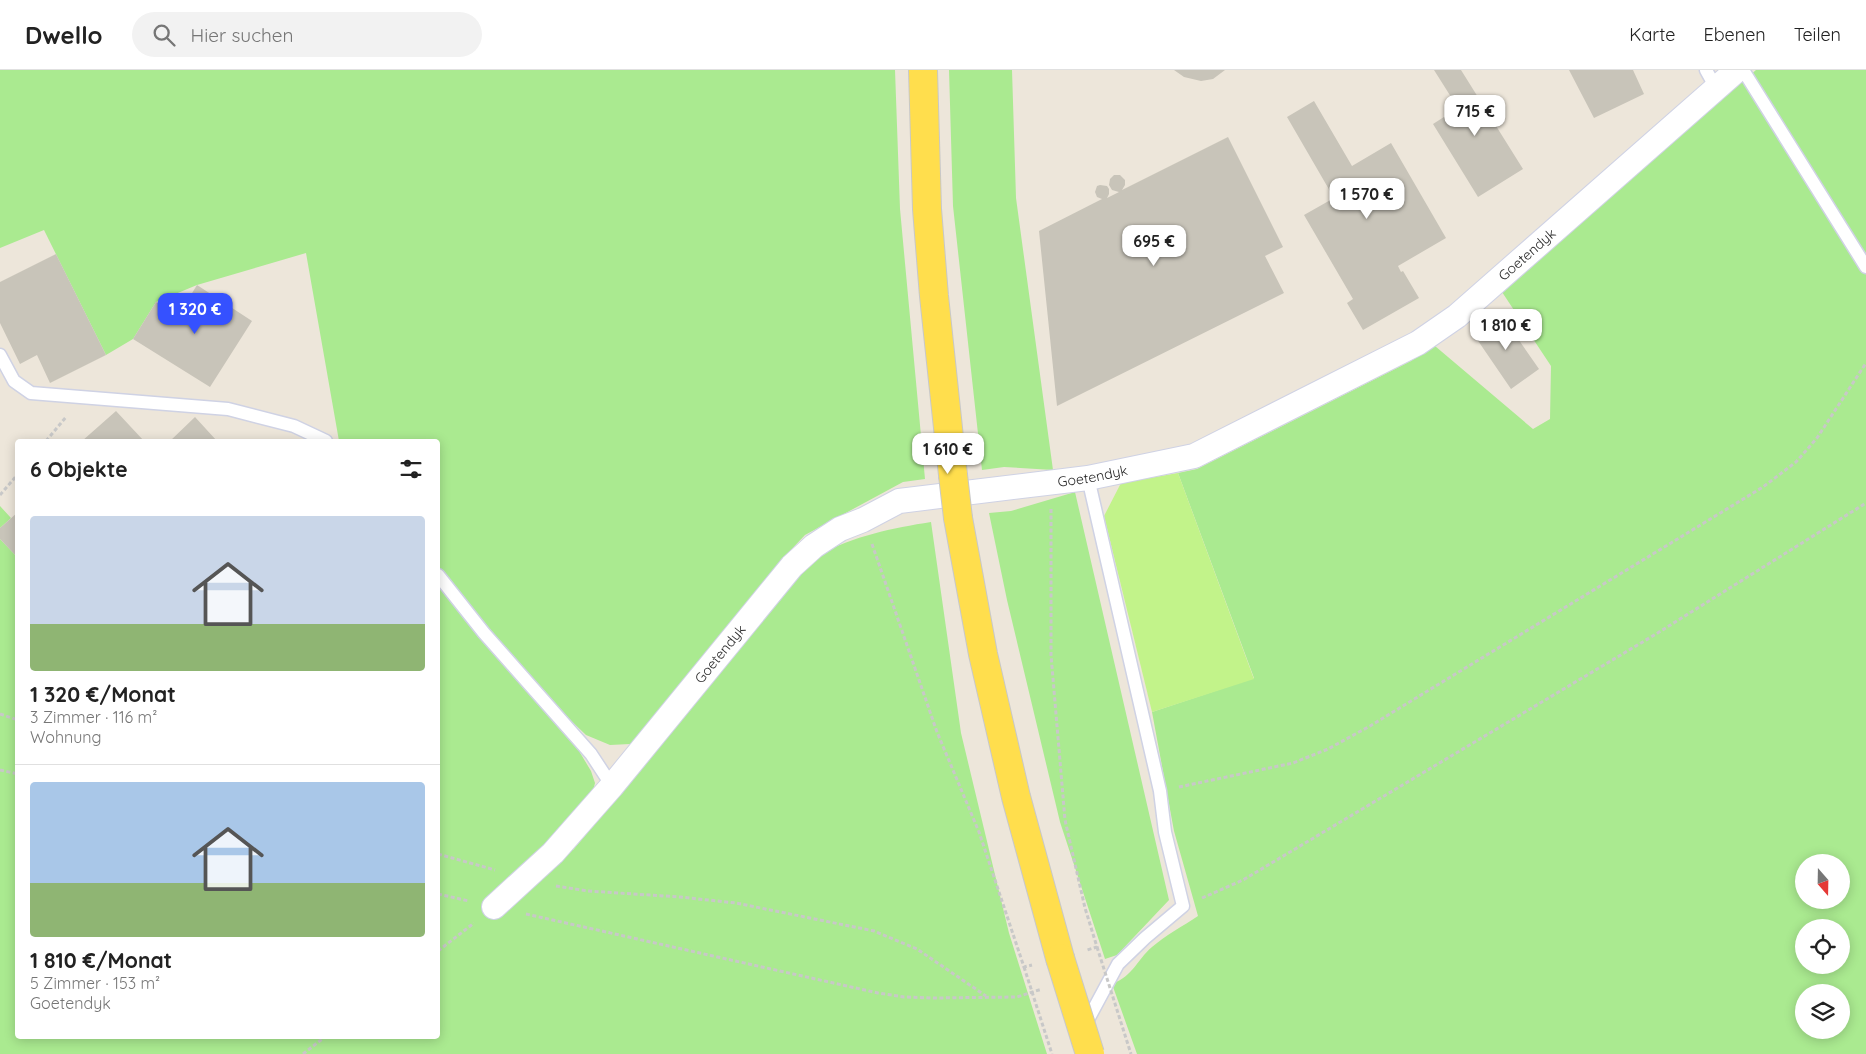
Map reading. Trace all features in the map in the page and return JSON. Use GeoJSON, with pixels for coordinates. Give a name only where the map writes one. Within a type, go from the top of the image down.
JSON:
{"type":"FeatureCollection","features":[{"type":"Feature","properties":{"kind":"main road"},"geometry":{"type":"LineString","coordinates":[[923,70],[932,277],[958,518],[983,654],[1016,797],[1060,958],[1089,1054]]}},
{"type":"Feature","properties":{"kind":"street","name":"Goetendyk"},"geometry":{"type":"LineString","coordinates":[[494,907],[553,853],[612,786],[792,566],[814,546],[840,529],[863,520],[899,501],[1088,478],[1194,456],[1418,343],[1457,316],[1711,79],[1737,70]]}},
{"type":"Feature","properties":{"kind":"lane"},"geometry":{"type":"LineString","coordinates":[[1743,70],[1866,267]]}},
{"type":"Feature","properties":{"kind":"lane"},"geometry":{"type":"LineString","coordinates":[[0,355],[14,381],[31,393],[228,409],[294,426],[322,439]]}},
{"type":"Feature","properties":{"kind":"lane"},"geometry":{"type":"LineString","coordinates":[[1088,478],[1160,791],[1165,832],[1183,906],[1118,964],[1084,1028],[1089,1054]]}},
{"type":"Feature","properties":{"kind":"lane"},"geometry":{"type":"LineString","coordinates":[[440,578],[484,633],[591,754],[612,786]]}},
{"type":"Feature","properties":{"kind":"path"},"geometry":{"type":"LineString","coordinates":[[1160,791],[1293,763],[1328,749],[1386,716],[1763,487],[1796,462],[1817,438],[1866,363]]}},
{"type":"Feature","properties":{"kind":"path"},"geometry":{"type":"LineString","coordinates":[[48,439],[83,398]]}},
{"type":"Feature","properties":{"kind":"path"},"geometry":{"type":"LineString","coordinates":[[0,495],[15,478]]}},
{"type":"Feature","properties":{"kind":"path"},"geometry":{"type":"LineString","coordinates":[[1050,482],[1051,655],[1064,820],[1085,908],[1131,1054]]}},
{"type":"Feature","properties":{"kind":"path"},"geometry":{"type":"LineString","coordinates":[[1183,906],[1243,880],[1656,634],[1866,503]]}},
{"type":"Feature","properties":{"kind":"path"},"geometry":{"type":"LineString","coordinates":[[863,520],[937,732],[979,832],[1052,1054]]}},
{"type":"Feature","properties":{"kind":"path"},"geometry":{"type":"LineString","coordinates":[[0,714],[15,719]]}},
{"type":"Feature","properties":{"kind":"path"},"geometry":{"type":"LineString","coordinates":[[0,770],[15,773]]}},
{"type":"Feature","properties":{"kind":"path"},"geometry":{"type":"LineString","coordinates":[[440,855],[568,889],[736,903],[874,931],[916,949],[986,996]]}},
{"type":"Feature","properties":{"kind":"path"},"geometry":{"type":"LineString","coordinates":[[440,894],[878,993],[904,997],[933,998],[1017,997],[1045,988]]}},
{"type":"Feature","properties":{"kind":"path"},"geometry":{"type":"LineString","coordinates":[[440,949],[494,907]]}},
{"type":"Feature","properties":{"kind":"path"},"geometry":{"type":"LineString","coordinates":[[1100,970],[1118,964]]}},
{"type":"Feature","properties":{"kind":"path"},"geometry":{"type":"LineString","coordinates":[[303,1054],[322,1039]]}},
{"type":"Feature","properties":{"kind":"green space"},"geometry":{"type":"Polygon","coordinates":[[[0,70],[895,70],[900,209],[925,479],[903,482],[805,535],[786,555],[638,740],[630,744],[610,745],[586,735],[562,712],[487,627],[440,568],[440,439],[339,439],[306,253],[197,285],[156,302],[133,339],[106,355],[44,230],[0,248],[0,70]]]}},
{"type":"Feature","properties":{"kind":"green space"},"geometry":{"type":"Polygon","coordinates":[[[949,70],[1012,70],[1016,198],[1053,470],[1004,467],[982,470],[953,206],[949,70]]]}},
{"type":"Feature","properties":{"kind":"green space"},"geometry":{"type":"Polygon","coordinates":[[[1756,70],[1866,70],[1866,1054],[1137,1054],[1112,984],[1130,972],[1157,943],[1198,916],[1174,831],[1152,712],[1254,678],[1178,473],[1197,469],[1411,361],[1435,346],[1533,429],[1550,419],[1551,366],[1502,292],[1756,70]]]}},
{"type":"Feature","properties":{"kind":"green space"},"geometry":{"type":"Polygon","coordinates":[[[1178,473],[1254,679],[1152,712],[1104,516],[1121,483],[1178,473]]]}},
{"type":"Feature","properties":{"kind":"green space"},"geometry":{"type":"Polygon","coordinates":[[[1075,492],[1169,900],[1117,955],[1105,959],[1060,822],[1007,600],[989,513],[1011,511],[1075,492]]]}},
{"type":"Feature","properties":{"kind":"green space"},"geometry":{"type":"Polygon","coordinates":[[[0,506],[11,518],[0,528],[0,506]]]}},
{"type":"Feature","properties":{"kind":"green space"},"geometry":{"type":"Polygon","coordinates":[[[931,522],[961,733],[1009,933],[1047,1054],[0,1054],[0,539],[15,555],[15,1039],[440,1039],[440,588],[479,637],[576,746],[591,771],[595,783],[591,799],[546,850],[573,850],[647,762],[795,575],[819,555],[832,548],[888,530],[931,522]]]}},
{"type":"Feature","properties":{"kind":"building"},"geometry":{"type":"Polygon","coordinates":[[[1174,70],[1225,70],[1213,79],[1201,81],[1184,77],[1174,70]]]}},
{"type":"Feature","properties":{"kind":"building"},"geometry":{"type":"Polygon","coordinates":[[[1434,70],[1461,70],[1523,169],[1478,197],[1433,124],[1458,108],[1434,70]]]}},
{"type":"Feature","properties":{"kind":"building"},"geometry":{"type":"Polygon","coordinates":[[[1569,70],[1633,70],[1644,94],[1594,118],[1569,70]]]}},
{"type":"Feature","properties":{"kind":"building"},"geometry":{"type":"Polygon","coordinates":[[[1314,101],[1352,166],[1391,143],[1446,238],[1398,266],[1419,298],[1363,330],[1347,303],[1353,299],[1304,215],[1334,198],[1287,117],[1314,101]]]}},
{"type":"Feature","properties":{"kind":"building"},"geometry":{"type":"Polygon","coordinates":[[[1228,137],[1283,247],[1265,256],[1284,293],[1057,406],[1039,231],[1102,199],[1097,197],[1095,192],[1097,186],[1107,186],[1109,194],[1107,198],[1119,192],[1112,190],[1109,185],[1110,179],[1114,175],[1120,175],[1125,180],[1122,190],[1228,137]]]}},
{"type":"Feature","properties":{"kind":"building"},"geometry":{"type":"Polygon","coordinates":[[[56,254],[106,355],[50,383],[37,355],[20,364],[0,323],[0,282],[56,254]]]}},
{"type":"Feature","properties":{"kind":"building"},"geometry":{"type":"Polygon","coordinates":[[[197,285],[252,321],[210,387],[133,339],[156,302],[178,316],[197,285]]]}},
{"type":"Feature","properties":{"kind":"building"},"geometry":{"type":"Polygon","coordinates":[[[1500,313],[1539,369],[1511,389],[1472,332],[1500,313]]]}},
{"type":"Feature","properties":{"kind":"building"},"geometry":{"type":"Polygon","coordinates":[[[116,411],[142,439],[84,439],[116,411]]]}},
{"type":"Feature","properties":{"kind":"building"},"geometry":{"type":"Polygon","coordinates":[[[195,417],[215,439],[172,439],[195,417]]]}},
{"type":"Feature","properties":{"kind":"building"},"geometry":{"type":"Polygon","coordinates":[[[15,515],[15,555],[0,539],[0,528],[15,515]]]}}]}
